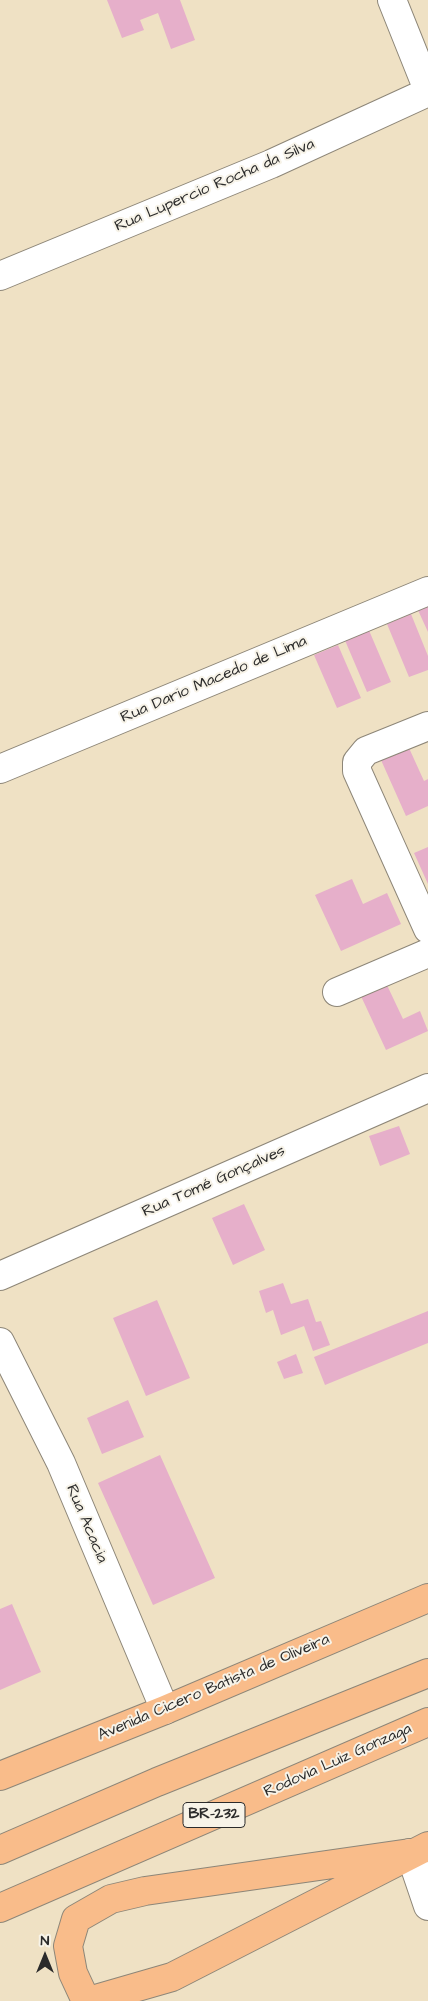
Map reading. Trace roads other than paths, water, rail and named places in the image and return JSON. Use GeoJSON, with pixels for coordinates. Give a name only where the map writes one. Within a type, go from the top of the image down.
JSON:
{"type":"FeatureCollection","features":[{"type":"Feature","properties":{"kind":"main road","name":"Avenida Cicero Batista de Oliveira"},"geometry":{"type":"LineString","coordinates":[[0,1776],[165,1710],[428,1598]]}},
{"type":"Feature","properties":{"kind":"main road"},"geometry":{"type":"LineString","coordinates":[[0,1850],[157,1782],[428,1673]]}},
{"type":"Feature","properties":{"kind":"main road","name":"Rodovia Luiz Gonzaga"},"geometry":{"type":"LineString","coordinates":[[0,1908],[428,1722]]}},
{"type":"Feature","properties":{"kind":"main road"},"geometry":{"type":"LineString","coordinates":[[419,1849],[172,1976],[87,2001],[72,1973],[68,1946],[76,1919],[111,1900],[145,1892],[419,1849]]}},
{"type":"Feature","properties":{"kind":"street"},"geometry":{"type":"LineString","coordinates":[[392,0],[428,91]]}},
{"type":"Feature","properties":{"kind":"street","name":"Rua Lupercio Rocha da Silva"},"geometry":{"type":"LineString","coordinates":[[0,276],[271,164],[428,91]]}},
{"type":"Feature","properties":{"kind":"street","name":"Rua Dario Macedo de Lima"},"geometry":{"type":"LineString","coordinates":[[0,769],[428,591]]}},
{"type":"Feature","properties":{"kind":"street"},"geometry":{"type":"LineString","coordinates":[[428,726],[366,751],[357,762],[357,771],[428,929]]}},
{"type":"Feature","properties":{"kind":"street"},"geometry":{"type":"LineString","coordinates":[[337,992],[428,953]]}},
{"type":"Feature","properties":{"kind":"street","name":"Rua Tomé Gonçalves"},"geometry":{"type":"LineString","coordinates":[[0,1276],[428,1088]]}},
{"type":"Feature","properties":{"kind":"street","name":"Rua Acacia"},"geometry":{"type":"LineString","coordinates":[[0,1342],[61,1463],[165,1710]]}},
{"type":"Feature","properties":{"kind":"street"},"geometry":{"type":"LineString","coordinates":[[419,1849],[428,1906]]}}]}
